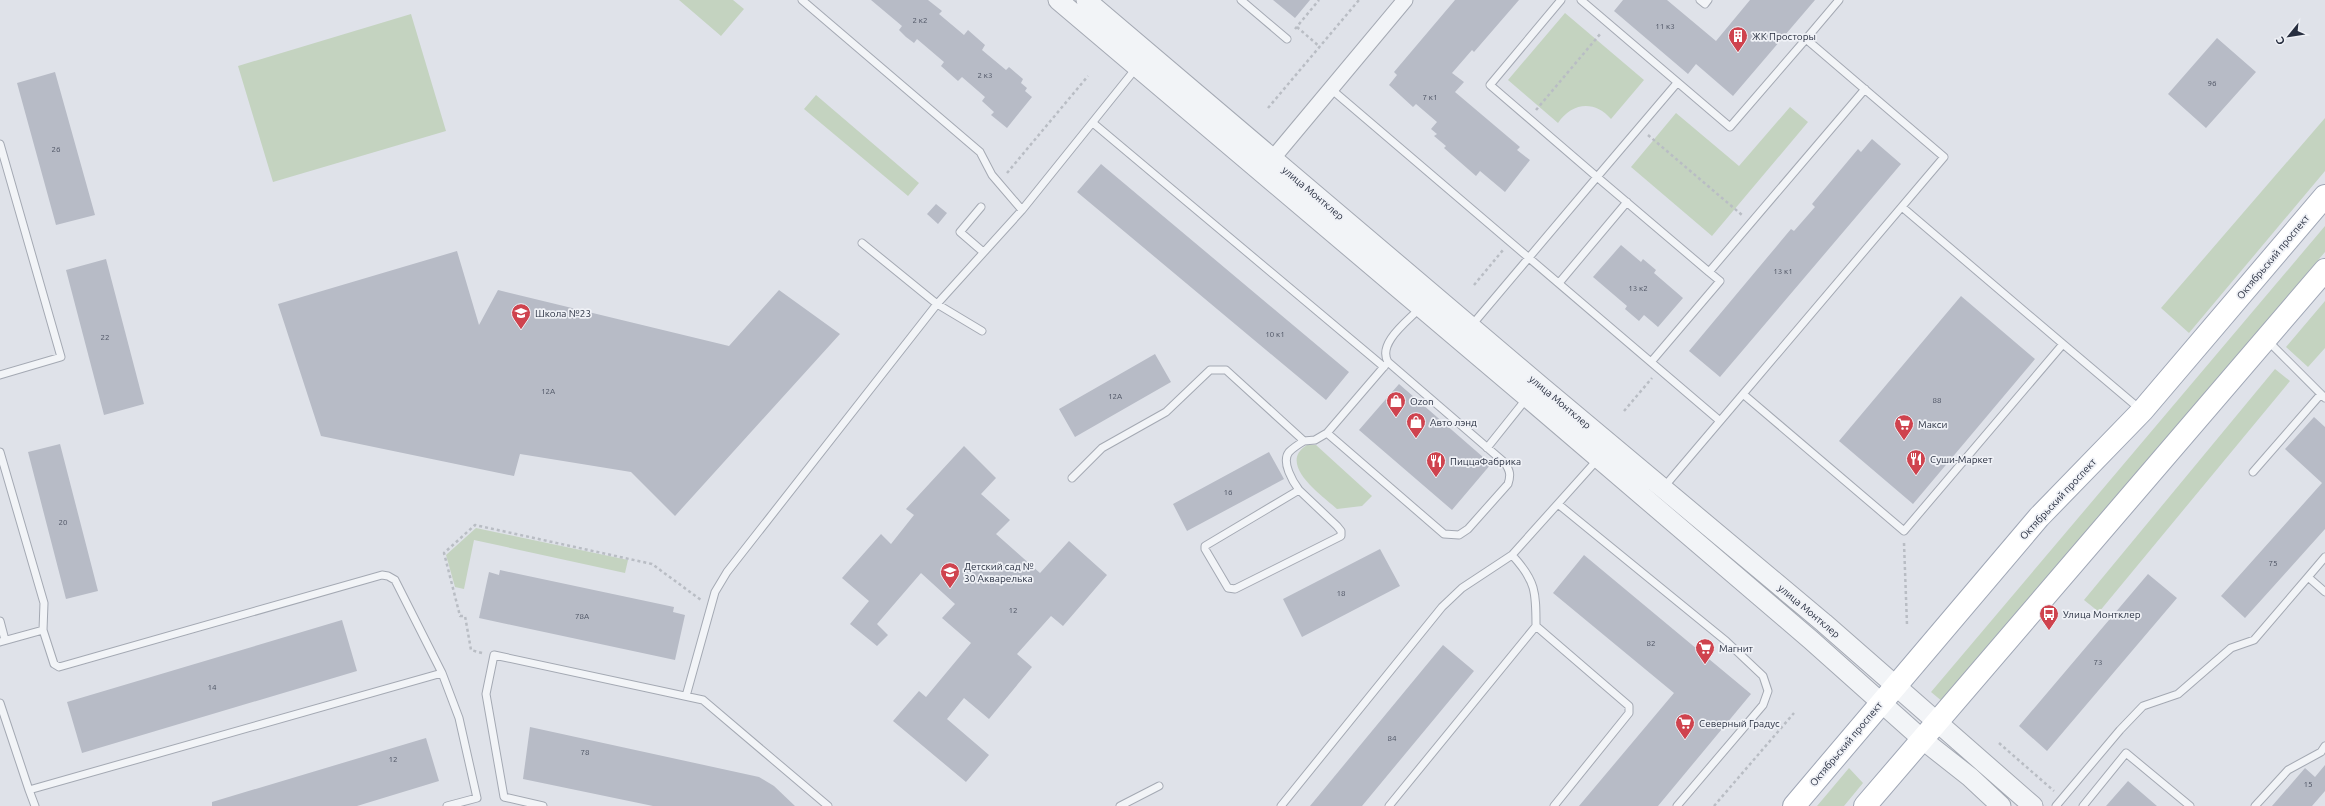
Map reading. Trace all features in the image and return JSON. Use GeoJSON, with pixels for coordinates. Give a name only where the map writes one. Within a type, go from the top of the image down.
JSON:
{"type":"FeatureCollection","features":[{"type":"Feature","properties":{"kind":"main road","name":"Октябрьский проспект"},"geometry":{"type":"LineString","coordinates":[[1794,806],[1895,685],[2039,517],[2142,411],[2325,196]]}},
{"type":"Feature","properties":{"kind":"main road"},"geometry":{"type":"LineString","coordinates":[[1865,806],[1923,740],[1980,670],[2267,340],[2325,270]]}},
{"type":"Feature","properties":{"kind":"street","name":"улица Монтклер"},"geometry":{"type":"LineString","coordinates":[[1058,0],[1528,398],[1923,740],[1970,777],[2001,806]]}},
{"type":"Feature","properties":{"kind":"street","name":"улица Монтклер"},"geometry":{"type":"LineString","coordinates":[[1086,0],[1895,685],[2033,806]]}},
{"type":"Feature","properties":{"kind":"street"},"geometry":{"type":"LineString","coordinates":[[1273,158],[1405,0]]}},
{"type":"Feature","properties":{"kind":"lane"},"geometry":{"type":"LineString","coordinates":[[802,0],[980,152],[992,175],[1022,210]]}},
{"type":"Feature","properties":{"kind":"lane"},"geometry":{"type":"LineString","coordinates":[[1241,0],[1286,38]]}},
{"type":"Feature","properties":{"kind":"lane"},"geometry":{"type":"LineString","coordinates":[[1562,0],[1490,85],[1720,281],[1651,362]]}},
{"type":"Feature","properties":{"kind":"lane"},"geometry":{"type":"LineString","coordinates":[[1581,0],[1730,127],[1839,0]]}},
{"type":"Feature","properties":{"kind":"lane"},"geometry":{"type":"LineString","coordinates":[[1700,0],[1705,4],[1708,0]]}},
{"type":"Feature","properties":{"kind":"lane"},"geometry":{"type":"LineString","coordinates":[[1663,489],[1944,157],[1806,39]]}},
{"type":"Feature","properties":{"kind":"lane"},"geometry":{"type":"LineString","coordinates":[[686,696],[715,592],[727,572],[936,304],[1022,210],[1137,67]]}},
{"type":"Feature","properties":{"kind":"lane"},"geometry":{"type":"LineString","coordinates":[[1470,326],[1677,83]]}},
{"type":"Feature","properties":{"kind":"lane"},"geometry":{"type":"LineString","coordinates":[[1330,89],[1720,421]]}},
{"type":"Feature","properties":{"kind":"lane"},"geometry":{"type":"LineString","coordinates":[[1709,272],[1865,89]]}},
{"type":"Feature","properties":{"kind":"lane"},"geometry":{"type":"LineString","coordinates":[[1093,123],[1505,463],[1509,470],[1510,477],[1508,484],[1468,529],[1459,535],[1452,536],[1444,534],[1327,433]]}},
{"type":"Feature","properties":{"kind":"lane"},"geometry":{"type":"LineString","coordinates":[[0,144],[61,357],[0,375]]}},
{"type":"Feature","properties":{"kind":"lane"},"geometry":{"type":"LineString","coordinates":[[1559,283],[1627,202]]}},
{"type":"Feature","properties":{"kind":"lane"},"geometry":{"type":"LineString","coordinates":[[981,207],[960,232],[982,252]]}},
{"type":"Feature","properties":{"kind":"lane"},"geometry":{"type":"LineString","coordinates":[[1902,207],[2142,411]]}},
{"type":"Feature","properties":{"kind":"lane"},"geometry":{"type":"LineString","coordinates":[[862,243],[936,304],[982,332]]}},
{"type":"Feature","properties":{"kind":"lane"},"geometry":{"type":"LineString","coordinates":[[1299,490],[1205,546],[1205,549],[1228,588],[1235,589],[1341,536],[1341,531],[1337,526],[1299,490],[1294,483],[1286,462],[1289,452],[1304,441],[1315,440],[1327,433],[1386,365],[1386,345],[1420,307]]}},
{"type":"Feature","properties":{"kind":"lane"},"geometry":{"type":"LineString","coordinates":[[2253,472],[2323,396],[2267,340]]}},
{"type":"Feature","properties":{"kind":"lane"},"geometry":{"type":"LineString","coordinates":[[1743,394],[1904,531],[2063,344]]}},
{"type":"Feature","properties":{"kind":"lane"},"geometry":{"type":"LineString","coordinates":[[1072,478],[1102,448],[1166,412],[1204,373],[1215,368],[1226,370],[1304,441]]}},
{"type":"Feature","properties":{"kind":"lane"},"geometry":{"type":"LineString","coordinates":[[1487,448],[1528,398]]}},
{"type":"Feature","properties":{"kind":"lane"},"geometry":{"type":"LineString","coordinates":[[0,452],[44,603],[43,630],[54,664],[59,667],[382,575],[388,576],[395,580],[442,673],[459,718],[476,798],[447,806]]}},
{"type":"Feature","properties":{"kind":"lane"},"geometry":{"type":"LineString","coordinates":[[1281,806],[1442,607],[1462,588],[1512,555],[1598,459]]}},
{"type":"Feature","properties":{"kind":"lane"},"geometry":{"type":"LineString","coordinates":[[1558,504],[1726,641],[1763,676],[1768,691],[1763,705],[1677,806]]}},
{"type":"Feature","properties":{"kind":"lane"},"geometry":{"type":"LineString","coordinates":[[1389,806],[1536,626],[1536,592],[1524,568],[1512,555]]}},
{"type":"Feature","properties":{"kind":"lane"},"geometry":{"type":"LineString","coordinates":[[2056,806],[2120,730],[2143,706],[2178,694],[2231,648],[2254,640],[2325,558]]}},
{"type":"Feature","properties":{"kind":"lane"},"geometry":{"type":"LineString","coordinates":[[2308,577],[2325,592]]}},
{"type":"Feature","properties":{"kind":"lane"},"geometry":{"type":"LineString","coordinates":[[0,620],[3,641],[43,630]]}},
{"type":"Feature","properties":{"kind":"lane"},"geometry":{"type":"LineString","coordinates":[[1536,626],[1629,706],[1629,713],[1554,806]]}},
{"type":"Feature","properties":{"kind":"lane"},"geometry":{"type":"LineString","coordinates":[[543,806],[504,798],[486,694],[494,655],[703,700],[828,806]]}},
{"type":"Feature","properties":{"kind":"lane"},"geometry":{"type":"LineString","coordinates":[[30,790],[442,673]]}},
{"type":"Feature","properties":{"kind":"lane"},"geometry":{"type":"LineString","coordinates":[[0,703],[35,806]]}},
{"type":"Feature","properties":{"kind":"lane"},"geometry":{"type":"LineString","coordinates":[[2255,806],[2288,770],[2321,752],[2325,746]]}},
{"type":"Feature","properties":{"kind":"lane"},"geometry":{"type":"LineString","coordinates":[[2083,806],[2126,753],[2190,806]]}},
{"type":"Feature","properties":{"kind":"lane"},"geometry":{"type":"LineString","coordinates":[[1120,806],[1159,786]]}},
{"type":"Feature","properties":{"kind":"path"},"geometry":{"type":"LineString","coordinates":[[1286,38],[1319,0]]}},
{"type":"Feature","properties":{"kind":"path"},"geometry":{"type":"LineString","coordinates":[[1268,108],[1359,0]]}},
{"type":"Feature","properties":{"kind":"path"},"geometry":{"type":"LineString","coordinates":[[1529,118],[1609,24]]}},
{"type":"Feature","properties":{"kind":"path"},"geometry":{"type":"LineString","coordinates":[[1297,27],[1320,47]]}},
{"type":"Feature","properties":{"kind":"path"},"geometry":{"type":"LineString","coordinates":[[999,183],[1088,76]]}},
{"type":"Feature","properties":{"kind":"path"},"geometry":{"type":"LineString","coordinates":[[1640,128],[1751,223]]}},
{"type":"Feature","properties":{"kind":"path"},"geometry":{"type":"LineString","coordinates":[[1474,285],[1510,242]]}},
{"type":"Feature","properties":{"kind":"path"},"geometry":{"type":"LineString","coordinates":[[1624,411],[1660,369]]}},
{"type":"Feature","properties":{"kind":"path"},"geometry":{"type":"LineString","coordinates":[[471,650],[465,616],[460,616],[444,553],[475,525],[652,564],[711,607]]}},
{"type":"Feature","properties":{"kind":"path"},"geometry":{"type":"LineString","coordinates":[[1904,531],[1907,625]]}},
{"type":"Feature","properties":{"kind":"path"},"geometry":{"type":"LineString","coordinates":[[1714,806],[1794,713]]}},
{"type":"Feature","properties":{"kind":"path"},"geometry":{"type":"LineString","coordinates":[[1999,743],[2062,798]]}},
{"type":"Feature","properties":{"kind":"green space"},"geometry":{"type":"Polygon","coordinates":[[[679,0],[733,0],[744,9],[721,36],[679,0]]]}},
{"type":"Feature","properties":{"kind":"green space"},"geometry":{"type":"Polygon","coordinates":[[[1565,13],[1644,80],[1611,119],[1598,109],[1591,106],[1584,106],[1577,107],[1570,111],[1558,123],[1508,80],[1565,13]]]}},
{"type":"Feature","properties":{"kind":"green space"},"geometry":{"type":"Polygon","coordinates":[[[411,14],[446,131],[273,182],[238,66],[411,14]]]}},
{"type":"Feature","properties":{"kind":"green space"},"geometry":{"type":"Polygon","coordinates":[[[816,95],[919,183],[908,196],[804,109],[816,95]]]}},
{"type":"Feature","properties":{"kind":"green space"},"geometry":{"type":"Polygon","coordinates":[[[1790,107],[1808,122],[1712,236],[1631,167],[1676,113],[1739,166],[1790,107]]]}},
{"type":"Feature","properties":{"kind":"green space"},"geometry":{"type":"Polygon","coordinates":[[[2325,118],[2325,171],[2189,333],[2161,308],[2325,118]]]}},
{"type":"Feature","properties":{"kind":"green space"},"geometry":{"type":"Polygon","coordinates":[[[2325,226],[2325,252],[1943,702],[1931,692],[2325,226]]]}},
{"type":"Feature","properties":{"kind":"green space"},"geometry":{"type":"Polygon","coordinates":[[[2325,301],[2325,348],[2308,367],[2286,347],[2325,301]]]}},
{"type":"Feature","properties":{"kind":"green space"},"geometry":{"type":"Polygon","coordinates":[[[2275,369],[2290,381],[2099,612],[2084,600],[2275,369]]]}},
{"type":"Feature","properties":{"kind":"green space"},"geometry":{"type":"Polygon","coordinates":[[[1307,445],[1316,445],[1372,496],[1362,506],[1337,509],[1313,488],[1299,470],[1297,461],[1299,453],[1307,445]]]}},
{"type":"Feature","properties":{"kind":"green space"},"geometry":{"type":"Polygon","coordinates":[[[476,528],[628,560],[625,573],[474,540],[464,589],[455,587],[446,555],[476,528]]]}},
{"type":"Feature","properties":{"kind":"green space"},"geometry":{"type":"Polygon","coordinates":[[[1849,768],[1863,783],[1844,806],[1817,806],[1849,768]]]}},
{"type":"Feature","properties":{"kind":"building"},"geometry":{"type":"Polygon","coordinates":[[[871,0],[928,0],[942,11],[939,14],[964,35],[968,30],[985,45],[982,50],[1006,70],[1009,67],[1023,79],[1021,83],[1027,88],[1025,91],[1032,97],[1007,128],[991,115],[994,112],[982,101],[985,97],[962,77],[958,81],[941,66],[944,62],[917,39],[914,43],[906,37],[899,30],[902,26],[871,0]]]}},
{"type":"Feature","properties":{"kind":"building"},"geometry":{"type":"Polygon","coordinates":[[[1273,0],[1310,0],[1295,18],[1273,0]]]}},
{"type":"Feature","properties":{"kind":"building"},"geometry":{"type":"Polygon","coordinates":[[[1455,0],[1519,0],[1474,52],[1472,50],[1452,73],[1464,82],[1455,92],[1520,147],[1517,150],[1530,160],[1505,192],[1480,171],[1476,176],[1444,148],[1446,146],[1434,136],[1437,134],[1431,129],[1437,122],[1416,104],[1413,107],[1389,85],[1397,75],[1394,72],[1455,0]]]}},
{"type":"Feature","properties":{"kind":"building"},"geometry":{"type":"Polygon","coordinates":[[[1623,0],[1667,0],[1716,41],[1750,0],[1815,0],[1733,96],[1696,64],[1688,74],[1614,11],[1623,0]]]}},
{"type":"Feature","properties":{"kind":"building"},"geometry":{"type":"Polygon","coordinates":[[[2217,38],[2256,72],[2206,128],[2168,94],[2217,38]]]}},
{"type":"Feature","properties":{"kind":"building"},"geometry":{"type":"Polygon","coordinates":[[[55,72],[95,215],[56,225],[17,83],[55,72]]]}},
{"type":"Feature","properties":{"kind":"building"},"geometry":{"type":"Polygon","coordinates":[[[1872,139],[1901,164],[1720,377],[1689,351],[1791,229],[1794,231],[1815,207],[1812,204],[1858,149],[1861,152],[1872,139]]]}},
{"type":"Feature","properties":{"kind":"building"},"geometry":{"type":"Polygon","coordinates":[[[1101,164],[1349,372],[1326,400],[1077,192],[1101,164]]]}},
{"type":"Feature","properties":{"kind":"building"},"geometry":{"type":"Polygon","coordinates":[[[936,204],[947,213],[938,224],[927,214],[936,204]]]}},
{"type":"Feature","properties":{"kind":"building"},"geometry":{"type":"Polygon","coordinates":[[[1621,245],[1641,262],[1643,259],[1656,270],[1654,273],[1683,298],[1658,327],[1644,315],[1639,321],[1625,309],[1627,306],[1593,277],[1621,245]]]}},
{"type":"Feature","properties":{"kind":"building"},"geometry":{"type":"Polygon","coordinates":[[[457,251],[479,325],[498,290],[729,346],[779,290],[840,334],[675,516],[631,472],[520,454],[514,476],[321,436],[278,304],[457,251]]]}},
{"type":"Feature","properties":{"kind":"building"},"geometry":{"type":"Polygon","coordinates":[[[106,259],[144,404],[104,415],[66,270],[106,259]]]}},
{"type":"Feature","properties":{"kind":"building"},"geometry":{"type":"Polygon","coordinates":[[[1961,296],[2035,359],[1913,504],[1839,441],[1961,296]]]}},
{"type":"Feature","properties":{"kind":"building"},"geometry":{"type":"Polygon","coordinates":[[[1155,354],[1171,382],[1075,437],[1059,409],[1155,354]]]}},
{"type":"Feature","properties":{"kind":"building"},"geometry":{"type":"Polygon","coordinates":[[[1399,384],[1491,464],[1452,510],[1359,430],[1399,384]]]}},
{"type":"Feature","properties":{"kind":"building"},"geometry":{"type":"Polygon","coordinates":[[[2314,417],[2325,427],[2325,529],[2245,618],[2221,596],[2322,483],[2285,449],[2314,417]]]}},
{"type":"Feature","properties":{"kind":"building"},"geometry":{"type":"Polygon","coordinates":[[[60,444],[98,591],[66,599],[28,452],[60,444]]]}},
{"type":"Feature","properties":{"kind":"building"},"geometry":{"type":"Polygon","coordinates":[[[964,446],[996,478],[981,494],[1010,520],[996,534],[1040,573],[1069,541],[1107,575],[1063,626],[1051,616],[1017,654],[1032,667],[989,719],[964,698],[947,719],[989,755],[966,782],[893,721],[919,691],[926,697],[971,643],[942,618],[955,604],[921,573],[877,624],[888,635],[877,646],[850,624],[869,601],[842,578],[881,534],[891,544],[914,515],[906,509],[964,446]]]}},
{"type":"Feature","properties":{"kind":"building"},"geometry":{"type":"Polygon","coordinates":[[[1269,452],[1284,479],[1187,531],[1173,504],[1269,452]]]}},
{"type":"Feature","properties":{"kind":"building"},"geometry":{"type":"Polygon","coordinates":[[[1380,549],[1400,586],[1302,637],[1283,599],[1380,549]]]}},
{"type":"Feature","properties":{"kind":"building"},"geometry":{"type":"Polygon","coordinates":[[[1584,555],[1751,694],[1658,806],[1579,806],[1674,693],[1553,593],[1584,555]]]}},
{"type":"Feature","properties":{"kind":"building"},"geometry":{"type":"Polygon","coordinates":[[[500,570],[674,607],[673,612],[685,615],[675,660],[479,618],[489,572],[499,575],[500,570]]]}},
{"type":"Feature","properties":{"kind":"building"},"geometry":{"type":"Polygon","coordinates":[[[2148,574],[2177,598],[2047,751],[2019,726],[2148,574]]]}},
{"type":"Feature","properties":{"kind":"building"},"geometry":{"type":"Polygon","coordinates":[[[342,620],[357,671],[82,753],[67,702],[342,620]]]}},
{"type":"Feature","properties":{"kind":"building"},"geometry":{"type":"Polygon","coordinates":[[[1443,645],[1474,671],[1362,806],[1310,806],[1443,645]]]}},
{"type":"Feature","properties":{"kind":"building"},"geometry":{"type":"Polygon","coordinates":[[[530,727],[759,777],[774,786],[795,806],[653,806],[523,779],[530,727]]]}},
{"type":"Feature","properties":{"kind":"building"},"geometry":{"type":"Polygon","coordinates":[[[426,738],[439,781],[357,806],[212,806],[212,802],[426,738]]]}},
{"type":"Feature","properties":{"kind":"building"},"geometry":{"type":"Polygon","coordinates":[[[2325,765],[2325,791],[2312,806],[2272,806],[2305,768],[2315,777],[2325,765]]]}},
{"type":"Feature","properties":{"kind":"building"},"geometry":{"type":"Polygon","coordinates":[[[2128,781],[2157,806],[2106,806],[2128,781]]]}},
{"type":"Feature","properties":{"kind":"place","name":"ЖК Просторы"},"geometry":{"type":"Point","coordinates":[1738,53]}},
{"type":"Feature","properties":{"kind":"place","name":"Школа №23"},"geometry":{"type":"Point","coordinates":[521,330]}},
{"type":"Feature","properties":{"kind":"place","name":"Ozon"},"geometry":{"type":"Point","coordinates":[1396,418]}},
{"type":"Feature","properties":{"kind":"place","name":"Авто лэнд"},"geometry":{"type":"Point","coordinates":[1416,439]}},
{"type":"Feature","properties":{"kind":"place","name":"Макси"},"geometry":{"type":"Point","coordinates":[1904,441]}},
{"type":"Feature","properties":{"kind":"place","name":"Суши-Маркет"},"geometry":{"type":"Point","coordinates":[1916,476]}},
{"type":"Feature","properties":{"kind":"place","name":"ПиццаФабрика"},"geometry":{"type":"Point","coordinates":[1436,478]}},
{"type":"Feature","properties":{"kind":"place","name":"Детский сад № 30 Акварелька"},"geometry":{"type":"Point","coordinates":[950,589]}},
{"type":"Feature","properties":{"kind":"place","name":"Улица Монтклер"},"geometry":{"type":"Point","coordinates":[2049,631]}},
{"type":"Feature","properties":{"kind":"place","name":"Магнит"},"geometry":{"type":"Point","coordinates":[1705,665]}},
{"type":"Feature","properties":{"kind":"place","name":"Северный Градус"},"geometry":{"type":"Point","coordinates":[1685,740]}}]}
